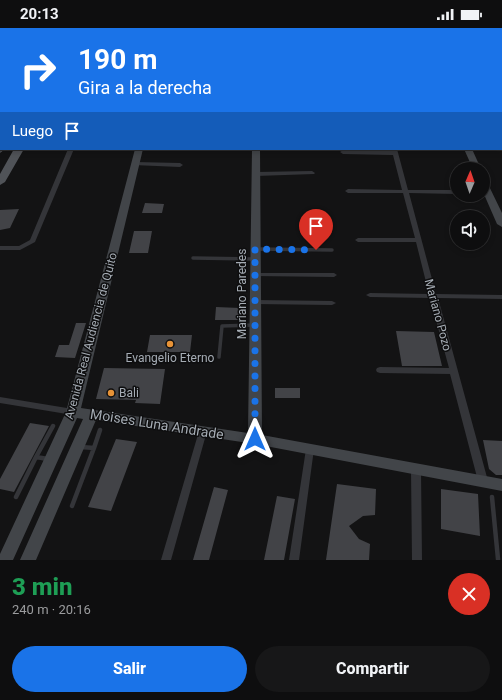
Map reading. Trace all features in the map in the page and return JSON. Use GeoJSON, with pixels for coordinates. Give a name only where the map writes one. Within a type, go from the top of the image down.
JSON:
{"type":"FeatureCollection","features":[{"type":"Feature","properties":{"kind":"main road"},"geometry":{"type":"LineString","coordinates":[[0,182],[18,150]]}},
{"type":"Feature","properties":{"kind":"main road","name":"Avenida Real Audiencia de Quito"},"geometry":{"type":"LineString","coordinates":[[5,560],[73,412],[138,150]]}},
{"type":"Feature","properties":{"kind":"main road","name":"Mariano Paredes"},"geometry":{"type":"LineString","coordinates":[[255,439],[255,302],[257,275],[255,254],[256,150]]}},
{"type":"Feature","properties":{"kind":"main road"},"geometry":{"type":"LineString","coordinates":[[468,150],[474,162]]}},
{"type":"Feature","properties":{"kind":"main road"},"geometry":{"type":"LineString","coordinates":[[490,200],[502,224]]}},
{"type":"Feature","properties":{"kind":"main road","name":"Moises Luna Andrade"},"geometry":{"type":"LineString","coordinates":[[73,412],[255,439],[502,485]]}},
{"type":"Feature","properties":{"kind":"main road","name":"Avenida Real Audiencia de Quito"},"geometry":{"type":"LineString","coordinates":[[28,560],[92,414]]}},
{"type":"Feature","properties":{"kind":"street"},"geometry":{"type":"LineString","coordinates":[[0,248],[20,248],[33,241],[71,150]]}},
{"type":"Feature","properties":{"kind":"street"},"geometry":{"type":"LineString","coordinates":[[342,152],[394,151]]}},
{"type":"Feature","properties":{"kind":"street","name":"Mariano Pozo"},"geometry":{"type":"LineString","coordinates":[[394,151],[483,481]]}},
{"type":"Feature","properties":{"kind":"street"},"geometry":{"type":"LineString","coordinates":[[135,164],[180,165]]}},
{"type":"Feature","properties":{"kind":"street"},"geometry":{"type":"LineString","coordinates":[[256,174],[312,174]]}},
{"type":"Feature","properties":{"kind":"street"},"geometry":{"type":"LineString","coordinates":[[348,191],[450,192]]}},
{"type":"Feature","properties":{"kind":"street"},"geometry":{"type":"LineString","coordinates":[[358,240],[418,240]]}},
{"type":"Feature","properties":{"kind":"street"},"geometry":{"type":"LineString","coordinates":[[257,275],[334,274]]}},
{"type":"Feature","properties":{"kind":"street"},"geometry":{"type":"LineString","coordinates":[[370,295],[502,297]]}},
{"type":"Feature","properties":{"kind":"street"},"geometry":{"type":"LineString","coordinates":[[255,302],[332,303]]}},
{"type":"Feature","properties":{"kind":"street"},"geometry":{"type":"LineString","coordinates":[[380,370],[453,371]]}},
{"type":"Feature","properties":{"kind":"street","name":"Moises Luna Andrade"},"geometry":{"type":"LineString","coordinates":[[0,400],[73,412]]}},
{"type":"Feature","properties":{"kind":"street"},"geometry":{"type":"LineString","coordinates":[[166,560],[203,431]]}},
{"type":"Feature","properties":{"kind":"street"},"geometry":{"type":"LineString","coordinates":[[294,560],[310,449]]}},
{"type":"Feature","properties":{"kind":"street"},"geometry":{"type":"LineString","coordinates":[[416,470],[417,560]]}},
{"type":"Feature","properties":{"kind":"lane"},"geometry":{"type":"LineString","coordinates":[[193,258],[332,250]]}},
{"type":"Feature","properties":{"kind":"lane"},"geometry":{"type":"LineString","coordinates":[[219,357],[222,326],[255,325]]}},
{"type":"Feature","properties":{"kind":"lane"},"geometry":{"type":"LineString","coordinates":[[16,497],[53,426]]}},
{"type":"Feature","properties":{"kind":"lane"},"geometry":{"type":"LineString","coordinates":[[72,506],[100,430]]}},
{"type":"Feature","properties":{"kind":"lane"},"geometry":{"type":"LineString","coordinates":[[78,446],[94,448]]}},
{"type":"Feature","properties":{"kind":"lane"},"geometry":{"type":"LineString","coordinates":[[36,457],[51,460]]}},
{"type":"Feature","properties":{"kind":"lane"},"geometry":{"type":"LineString","coordinates":[[492,497],[499,560]]}},
{"type":"Feature","properties":{"kind":"building"},"geometry":{"type":"Polygon","coordinates":[[[145,203],[164,204],[162,213],[142,213],[145,203]]]}},
{"type":"Feature","properties":{"kind":"building"},"geometry":{"type":"Polygon","coordinates":[[[19,209],[10,228],[0,230],[0,210],[19,209]]]}},
{"type":"Feature","properties":{"kind":"building"},"geometry":{"type":"Polygon","coordinates":[[[134,231],[152,231],[148,253],[129,253],[134,231]]]}},
{"type":"Feature","properties":{"kind":"building"},"geometry":{"type":"Polygon","coordinates":[[[216,307],[240,308],[239,320],[215,320],[216,307]]]}},
{"type":"Feature","properties":{"kind":"building"},"geometry":{"type":"Polygon","coordinates":[[[76,323],[86,323],[75,358],[55,357],[59,345],[69,345],[76,323]]]}},
{"type":"Feature","properties":{"kind":"building"},"geometry":{"type":"Polygon","coordinates":[[[396,331],[434,332],[442,366],[402,366],[396,331]]]}},
{"type":"Feature","properties":{"kind":"building","name":"Evangelio Eterno"},"geometry":{"type":"Polygon","coordinates":[[[150,335],[192,335],[190,352],[147,352],[150,335]]]}},
{"type":"Feature","properties":{"kind":"building","name":"Bali"},"geometry":{"type":"Polygon","coordinates":[[[104,368],[165,369],[160,404],[135,403],[136,400],[96,399],[104,368]]]}},
{"type":"Feature","properties":{"kind":"building"},"geometry":{"type":"Polygon","coordinates":[[[275,388],[300,388],[300,398],[275,398],[275,388]]]}},
{"type":"Feature","properties":{"kind":"building"},"geometry":{"type":"Polygon","coordinates":[[[30,423],[49,426],[14,492],[0,489],[0,479],[30,423]]]}},
{"type":"Feature","properties":{"kind":"building"},"geometry":{"type":"Polygon","coordinates":[[[116,439],[137,442],[111,511],[88,507],[116,439]]]}},
{"type":"Feature","properties":{"kind":"building"},"geometry":{"type":"Polygon","coordinates":[[[483,440],[502,441],[502,475],[496,475],[489,469],[483,440]]]}},
{"type":"Feature","properties":{"kind":"building"},"geometry":{"type":"Polygon","coordinates":[[[337,484],[376,489],[375,515],[363,516],[349,526],[359,539],[370,544],[369,560],[326,560],[337,484]]]}},
{"type":"Feature","properties":{"kind":"building"},"geometry":{"type":"Polygon","coordinates":[[[214,487],[228,490],[209,560],[193,560],[214,487]]]}},
{"type":"Feature","properties":{"kind":"building"},"geometry":{"type":"Polygon","coordinates":[[[441,489],[478,494],[480,536],[441,529],[441,489]]]}},
{"type":"Feature","properties":{"kind":"building"},"geometry":{"type":"Polygon","coordinates":[[[277,496],[295,499],[284,560],[264,560],[277,496]]]}},
{"type":"Feature","properties":{"kind":"place","name":"Evangelio Eterno"},"geometry":{"type":"Point","coordinates":[170,344]}},
{"type":"Feature","properties":{"kind":"place","name":"Bali"},"geometry":{"type":"Point","coordinates":[111,393]}},
{"type":"Feature","properties":{"kind":"route"},"geometry":{"type":"LineString","coordinates":[[255,439],[255,249],[316,250]]}}]}
